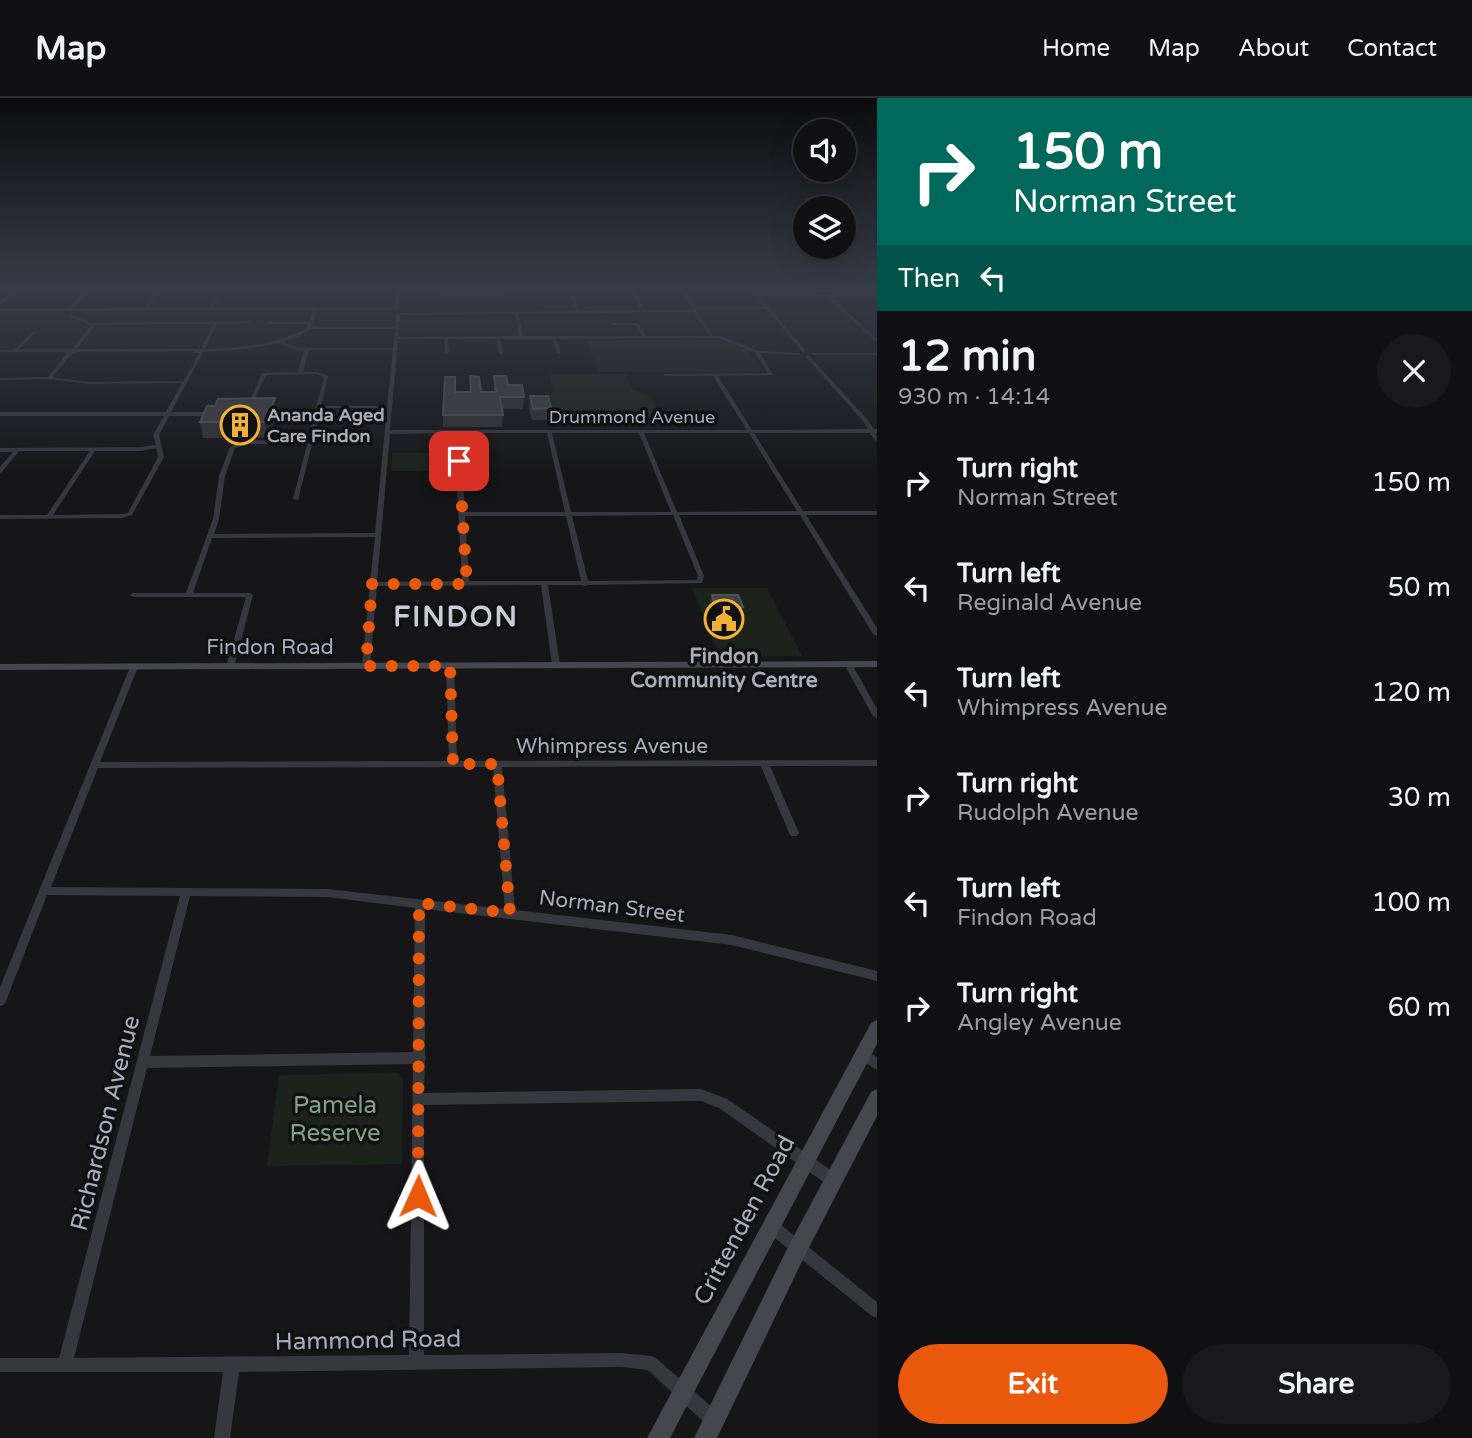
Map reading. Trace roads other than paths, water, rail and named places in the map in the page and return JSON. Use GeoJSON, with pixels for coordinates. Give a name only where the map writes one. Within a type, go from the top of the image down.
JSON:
{"type":"FeatureCollection","features":[{"type":"Feature","properties":{"kind":"main road","name":"Findon Road"},"geometry":{"type":"LineString","coordinates":[[0,667],[877,664]]}},
{"type":"Feature","properties":{"kind":"main road","name":"Crittenden Road"},"geometry":{"type":"LineString","coordinates":[[658,1438],[804,1160],[870,1060],[877,1028]]}},
{"type":"Feature","properties":{"kind":"main road"},"geometry":{"type":"LineString","coordinates":[[710,1429],[798,1248],[877,1098]]}},
{"type":"Feature","properties":{"kind":"street"},"geometry":{"type":"LineString","coordinates":[[0,351],[133,351]]}},
{"type":"Feature","properties":{"kind":"street"},"geometry":{"type":"LineString","coordinates":[[49,378],[72,351]]}},
{"type":"Feature","properties":{"kind":"street"},"geometry":{"type":"LineString","coordinates":[[0,517],[130,514],[161,457],[156,435],[202,351]]}},
{"type":"Feature","properties":{"kind":"street"},"geometry":{"type":"LineString","coordinates":[[300,373],[307,351]]}},
{"type":"Feature","properties":{"kind":"street"},"geometry":{"type":"LineString","coordinates":[[366,666],[394,351]]}},
{"type":"Feature","properties":{"kind":"street"},"geometry":{"type":"LineString","coordinates":[[755,351],[877,354]]}},
{"type":"Feature","properties":{"kind":"street"},"geometry":{"type":"LineString","coordinates":[[803,351],[874,431],[877,439]]}},
{"type":"Feature","properties":{"kind":"street"},"geometry":{"type":"LineString","coordinates":[[665,375],[771,374],[758,352]]}},
{"type":"Feature","properties":{"kind":"street"},"geometry":{"type":"LineString","coordinates":[[253,398],[264,374],[300,373],[326,376],[296,499]]}},
{"type":"Feature","properties":{"kind":"street"},"geometry":{"type":"LineString","coordinates":[[715,375],[877,634]]}},
{"type":"Feature","properties":{"kind":"street"},"geometry":{"type":"LineString","coordinates":[[0,379],[49,378],[88,383],[185,382]]}},
{"type":"Feature","properties":{"kind":"street"},"geometry":{"type":"LineString","coordinates":[[318,407],[389,407]]}},
{"type":"Feature","properties":{"kind":"street"},"geometry":{"type":"LineString","coordinates":[[0,414],[209,414]]}},
{"type":"Feature","properties":{"kind":"street"},"geometry":{"type":"LineString","coordinates":[[549,431],[585,584]]}},
{"type":"Feature","properties":{"kind":"street"},"geometry":{"type":"LineString","coordinates":[[372,584],[700,582],[701,576],[641,431]]}},
{"type":"Feature","properties":{"kind":"street","name":"Drummond Avenue"},"geometry":{"type":"LineString","coordinates":[[387,432],[874,431]]}},
{"type":"Feature","properties":{"kind":"street"},"geometry":{"type":"LineString","coordinates":[[457,432],[467,584]]}},
{"type":"Feature","properties":{"kind":"street"},"geometry":{"type":"LineString","coordinates":[[188,595],[211,536],[222,476],[233,447],[239,443],[309,443]]}},
{"type":"Feature","properties":{"kind":"street"},"geometry":{"type":"LineString","coordinates":[[0,450],[141,449],[159,446]]}},
{"type":"Feature","properties":{"kind":"street"},"geometry":{"type":"LineString","coordinates":[[0,471],[17,450]]}},
{"type":"Feature","properties":{"kind":"street"},"geometry":{"type":"LineString","coordinates":[[49,516],[93,450]]}},
{"type":"Feature","properties":{"kind":"street"},"geometry":{"type":"LineString","coordinates":[[462,514],[877,513]]}},
{"type":"Feature","properties":{"kind":"street"},"geometry":{"type":"LineString","coordinates":[[211,536],[377,535]]}},
{"type":"Feature","properties":{"kind":"street"},"geometry":{"type":"LineString","coordinates":[[544,584],[556,665]]}},
{"type":"Feature","properties":{"kind":"street"},"geometry":{"type":"LineString","coordinates":[[133,595],[250,595],[230,667]]}},
{"type":"Feature","properties":{"kind":"street"},"geometry":{"type":"LineString","coordinates":[[848,664],[877,716]]}},
{"type":"Feature","properties":{"kind":"street"},"geometry":{"type":"LineString","coordinates":[[450,666],[453,764]]}},
{"type":"Feature","properties":{"kind":"street"},"geometry":{"type":"LineString","coordinates":[[0,1001],[3,985],[44,891],[134,667]]}},
{"type":"Feature","properties":{"kind":"street"},"geometry":{"type":"LineString","coordinates":[[764,763],[794,833]]}},
{"type":"Feature","properties":{"kind":"street","name":"Whimpress Avenue"},"geometry":{"type":"LineString","coordinates":[[95,765],[877,763]]}},
{"type":"Feature","properties":{"kind":"street"},"geometry":{"type":"LineString","coordinates":[[497,764],[510,913]]}},
{"type":"Feature","properties":{"kind":"street","name":"Norman Street"},"geometry":{"type":"LineString","coordinates":[[44,891],[327,893],[732,940],[877,976]]}},
{"type":"Feature","properties":{"kind":"street","name":"Richardson Avenue"},"geometry":{"type":"LineString","coordinates":[[65,1365],[186,891]]}},
{"type":"Feature","properties":{"kind":"street"},"geometry":{"type":"LineString","coordinates":[[416,1362],[419,903]]}},
{"type":"Feature","properties":{"kind":"street"},"geometry":{"type":"LineString","coordinates":[[142,1062],[419,1058]]}},
{"type":"Feature","properties":{"kind":"street"},"geometry":{"type":"LineString","coordinates":[[419,1099],[701,1095],[723,1103],[833,1180]]}},
{"type":"Feature","properties":{"kind":"street"},"geometry":{"type":"LineString","coordinates":[[771,1226],[877,1311]]}},
{"type":"Feature","properties":{"kind":"street","name":"Hammond Road"},"geometry":{"type":"LineString","coordinates":[[0,1365],[641,1362],[650,1363],[684,1391],[710,1429]]}},
{"type":"Feature","properties":{"kind":"street"},"geometry":{"type":"LineString","coordinates":[[222,1438],[232,1365]]}},
{"type":"Feature","properties":{"kind":"place","name":"Ananda Aged Care Findon"},"geometry":{"type":"Point","coordinates":[240,425]}},
{"type":"Feature","properties":{"kind":"place","name":"Findon Community Centre"},"geometry":{"type":"Point","coordinates":[724,619]}},
{"type":"Feature","properties":{"kind":"district","name":"FINDON"},"geometry":{"type":"Point","coordinates":[456,616]}},
{"type":"Feature","properties":{"kind":"park label","name":"Pamela Reserve"},"geometry":{"type":"Point","coordinates":[335,1119]}}]}
